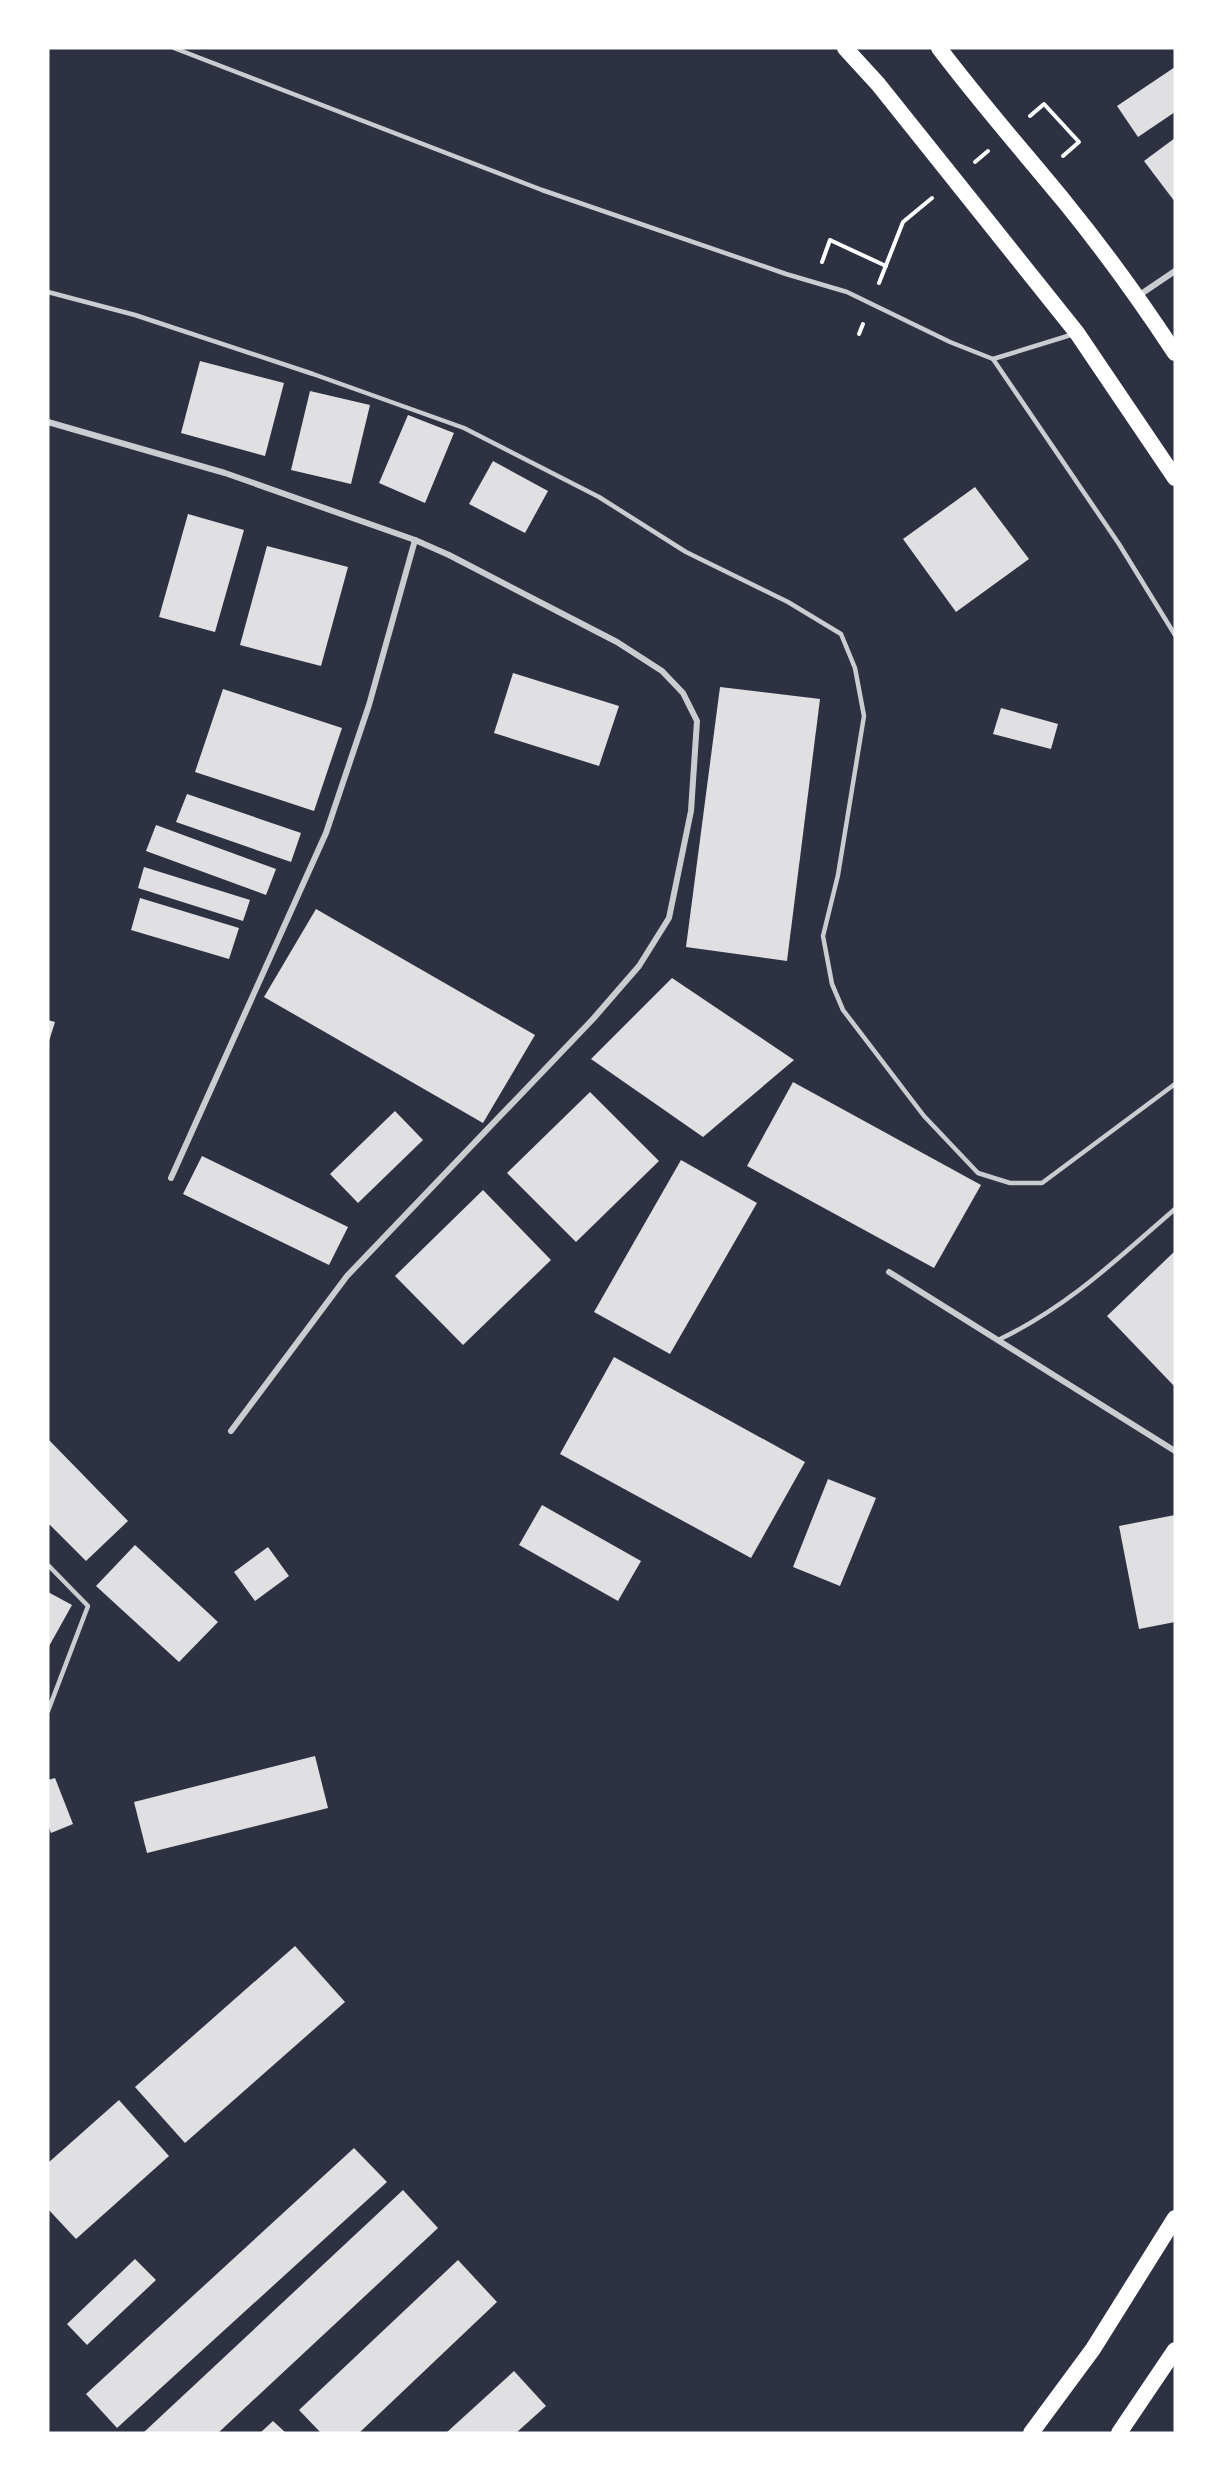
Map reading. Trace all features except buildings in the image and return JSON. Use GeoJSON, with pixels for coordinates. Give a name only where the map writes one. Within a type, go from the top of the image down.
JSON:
{"type":"FeatureCollection","features":[{"type":"Feature","properties":{"kind":"highway"},"geometry":{"type":"LineString","coordinates":[[845,48],[878,84],[1077,333],[1175,478]]}},
{"type":"Feature","properties":{"kind":"highway"},"geometry":{"type":"LineString","coordinates":[[939,48],[1137,296],[1175,353]]}},
{"type":"Feature","properties":{"kind":"highway"},"geometry":{"type":"LineString","coordinates":[[1031,2433],[1093,2349],[1175,2218]]}},
{"type":"Feature","properties":{"kind":"highway"},"geometry":{"type":"LineString","coordinates":[[1119,2433],[1175,2350]]}},
{"type":"Feature","properties":{"kind":"street"},"geometry":{"type":"LineString","coordinates":[[1137,296],[1175,271]]}},
{"type":"Feature","properties":{"kind":"street"},"geometry":{"type":"LineString","coordinates":[[48,422],[225,473],[415,540],[617,642],[663,671],[683,693],[697,721],[689,822],[669,918],[639,966],[593,1019],[347,1276],[231,1431]]}},
{"type":"Feature","properties":{"kind":"street"},"geometry":{"type":"LineString","coordinates":[[171,1178],[326,833],[369,705],[415,540]]}},
{"type":"Feature","properties":{"kind":"street"},"geometry":{"type":"LineString","coordinates":[[889,1272],[1175,1451]]}},
{"type":"Feature","properties":{"kind":"lane"},"geometry":{"type":"LineString","coordinates":[[174,48],[542,190],[853,295],[993,359],[1119,544],[1175,635]]}},
{"type":"Feature","properties":{"kind":"lane"},"geometry":{"type":"LineString","coordinates":[[48,292],[135,315],[313,374],[464,428],[599,497],[686,552],[788,602],[841,634],[855,668],[864,716],[838,875],[823,936],[832,984],[843,1010],[924,1116],[978,1173],[1010,1184],[1042,1183],[1175,1084]]}},
{"type":"Feature","properties":{"kind":"lane"},"geometry":{"type":"LineString","coordinates":[[993,359],[1077,333]]}},
{"type":"Feature","properties":{"kind":"lane"},"geometry":{"type":"LineString","coordinates":[[998,1340],[1036,1322],[1087,1286],[1175,1209]]}},
{"type":"Feature","properties":{"kind":"lane"},"geometry":{"type":"LineString","coordinates":[[48,1565],[88,1606],[48,1711]]}},
{"type":"Feature","properties":{"kind":"path"},"geometry":{"type":"LineString","coordinates":[[1026,119],[1044,104],[1079,142]]}},
{"type":"Feature","properties":{"kind":"path"},"geometry":{"type":"LineString","coordinates":[[974,163],[991,148]]}},
{"type":"Feature","properties":{"kind":"path"},"geometry":{"type":"LineString","coordinates":[[879,285],[903,222],[938,193]]}},
{"type":"Feature","properties":{"kind":"path"},"geometry":{"type":"LineString","coordinates":[[830,240],[886,266]]}},
{"type":"Feature","properties":{"kind":"path"},"geometry":{"type":"LineString","coordinates":[[859,334],[867,314]]}}]}
